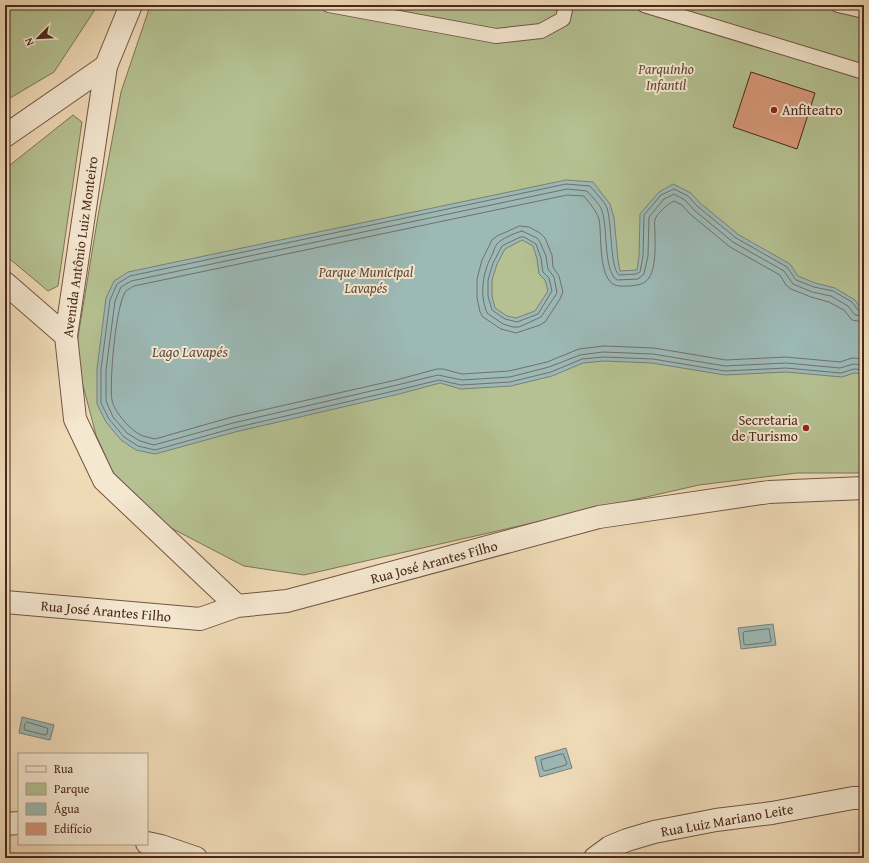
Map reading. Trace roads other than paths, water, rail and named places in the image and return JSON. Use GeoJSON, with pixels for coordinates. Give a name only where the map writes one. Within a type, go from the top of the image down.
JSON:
{"type":"FeatureCollection","features":[{"type":"Feature","properties":{"kind":"street","name":"Avenida Antônio Luiz Monteiro"},"geometry":{"type":"LineString","coordinates":[[131,5],[106,66],[66,336],[75,419],[104,480],[237,606]]}},
{"type":"Feature","properties":{"kind":"street"},"geometry":{"type":"LineString","coordinates":[[5,136],[106,66]]}},
{"type":"Feature","properties":{"kind":"street"},"geometry":{"type":"LineString","coordinates":[[5,282],[66,336]]}},
{"type":"Feature","properties":{"kind":"street","name":"Rua José Arantes Filho"},"geometry":{"type":"LineString","coordinates":[[5,602],[200,619],[237,606],[287,601],[599,517],[769,492],[864,488]]}},
{"type":"Feature","properties":{"kind":"street","name":"Rua Luiz Mariano Leite"},"geometry":{"type":"LineString","coordinates":[[595,858],[610,847],[654,832],[716,820],[772,813],[853,798],[864,798]]}},
{"type":"Feature","properties":{"kind":"street"},"geometry":{"type":"LineString","coordinates":[[5,824],[18,823]]}},
{"type":"Feature","properties":{"kind":"street"},"geometry":{"type":"LineString","coordinates":[[148,843],[196,858]]}},
{"type":"Feature","properties":{"kind":"lane"},"geometry":{"type":"LineString","coordinates":[[328,5],[496,36],[541,31],[563,19],[566,5]]}},
{"type":"Feature","properties":{"kind":"lane"},"geometry":{"type":"LineString","coordinates":[[644,5],[864,72]]}},
{"type":"Feature","properties":{"kind":"lane"},"geometry":{"type":"LineString","coordinates":[[838,5],[864,11]]}},
{"type":"Feature","properties":{"kind":"water","name":"Lago Lavapés"},"geometry":{"type":"Polygon","coordinates":[[[566,180],[593,182],[610,204],[614,218],[620,271],[637,270],[639,256],[640,214],[659,192],[673,184],[691,193],[700,203],[739,235],[790,264],[798,276],[815,283],[835,288],[855,300],[860,307],[864,307],[864,374],[854,373],[842,377],[786,372],[725,375],[652,363],[604,361],[583,363],[552,376],[511,386],[461,389],[440,383],[235,432],[155,454],[136,450],[121,440],[106,422],[97,404],[97,369],[106,298],[114,281],[128,272],[566,180]],[[522,240],[505,249],[497,264],[492,280],[492,296],[495,308],[507,316],[516,318],[535,311],[548,291],[545,280],[539,274],[533,246],[522,240]]]}},
{"type":"Feature","properties":{"kind":"water"},"geometry":{"type":"Polygon","coordinates":[[[773,624],[776,645],[741,649],[738,628],[773,624]]]}},
{"type":"Feature","properties":{"kind":"water"},"geometry":{"type":"Polygon","coordinates":[[[22,717],[54,725],[50,740],[19,733],[22,717]]]}},
{"type":"Feature","properties":{"kind":"water"},"geometry":{"type":"Polygon","coordinates":[[[566,748],[572,768],[540,777],[535,757],[566,748]]]}},
{"type":"Feature","properties":{"kind":"place","name":"Anfiteatro"},"geometry":{"type":"Point","coordinates":[774,110]}},
{"type":"Feature","properties":{"kind":"place","name":"Secretaria de Turismo"},"geometry":{"type":"Point","coordinates":[806,428]}},
{"type":"Feature","properties":{"kind":"park label","name":"Parquinho Infantil"},"geometry":{"type":"Point","coordinates":[666,78]}},
{"type":"Feature","properties":{"kind":"park label","name":"Parque Municipal Lavapés"},"geometry":{"type":"Point","coordinates":[366,280]}}]}
